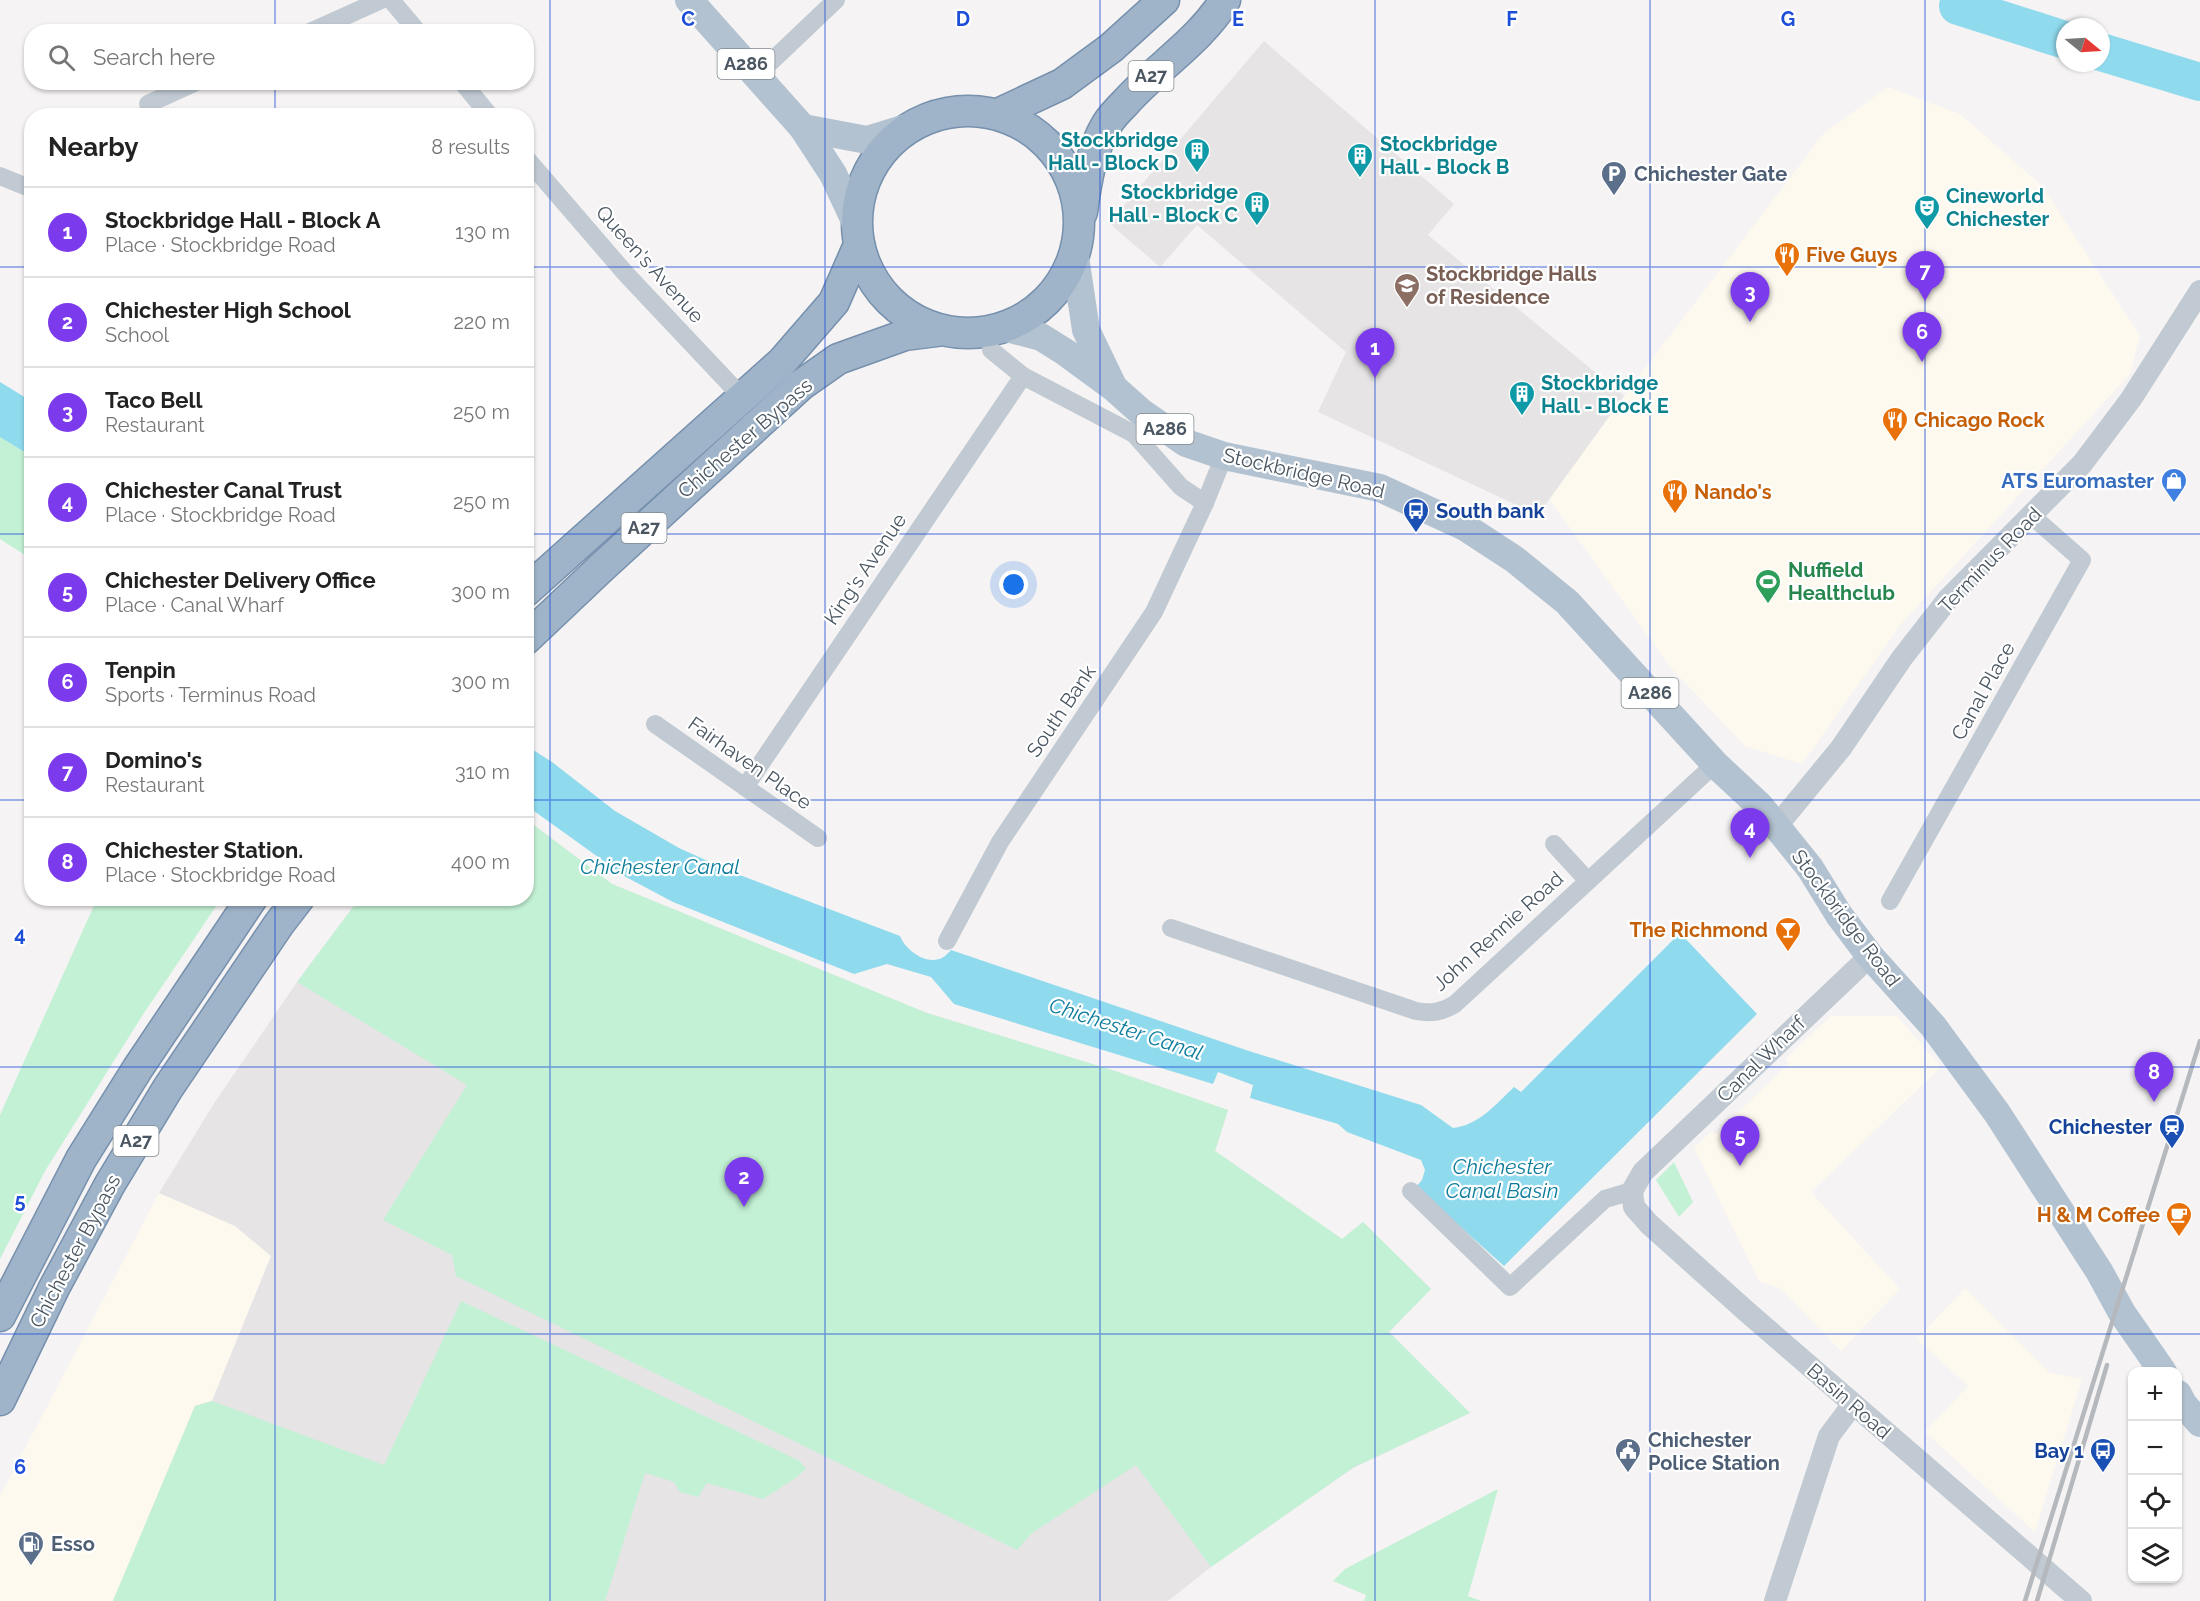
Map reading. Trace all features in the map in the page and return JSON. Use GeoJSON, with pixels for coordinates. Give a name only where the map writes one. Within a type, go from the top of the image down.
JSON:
{"type":"FeatureCollection","features":[{"type":"Feature","properties":{"kind":"highway","name":"A27"},"geometry":{"type":"LineString","coordinates":[[998,114],[1062,84],[1111,48],[1164,0]]}},
{"type":"Feature","properties":{"kind":"highway","name":"A27"},"geometry":{"type":"LineString","coordinates":[[1067,175],[1084,133],[1104,100],[1224,0]]}},
{"type":"Feature","properties":{"kind":"highway","name":"A27"},"geometry":{"type":"LineString","coordinates":[[1077,271],[1090,162],[1108,122],[1134,93],[1190,42],[1217,13],[1224,0]]}},
{"type":"Feature","properties":{"kind":"highway"},"geometry":{"type":"LineString","coordinates":[[968,110],[998,114],[1028,127],[1056,150],[1067,175],[1076,201],[1077,271],[1037,312],[999,339],[937,331],[909,318],[886,299],[869,274],[857,234],[862,186],[881,153],[909,127],[937,114],[968,110]]}},
{"type":"Feature","properties":{"kind":"highway","name":"Chichester Bypass"},"geometry":{"type":"LineString","coordinates":[[534,584],[782,362],[834,302],[857,234]]}},
{"type":"Feature","properties":{"kind":"highway","name":"Chichester Bypass"},"geometry":{"type":"LineString","coordinates":[[534,631],[801,385],[838,359],[905,335],[937,331]]}},
{"type":"Feature","properties":{"kind":"highway","name":"Chichester Bypass"},"geometry":{"type":"LineString","coordinates":[[0,1316],[81,1159],[138,1068],[247,906]]}},
{"type":"Feature","properties":{"kind":"highway","name":"Chichester Bypass"},"geometry":{"type":"LineString","coordinates":[[0,1400],[49,1298],[110,1184],[168,1088],[293,906]]}},
{"type":"Feature","properties":{"kind":"main road","name":"A286"},"geometry":{"type":"LineString","coordinates":[[689,0],[803,128],[833,174],[857,234]]}},
{"type":"Feature","properties":{"kind":"main road"},"geometry":{"type":"LineString","coordinates":[[803,128],[867,140],[909,127]]}},
{"type":"Feature","properties":{"kind":"main road","name":"Stockbridge Road"},"geometry":{"type":"LineString","coordinates":[[1077,271],[1086,330],[1114,388]]}},
{"type":"Feature","properties":{"kind":"main road","name":"Stockbridge Road"},"geometry":{"type":"LineString","coordinates":[[999,339],[1041,337],[1065,352],[1114,388],[1141,412],[1186,443],[1224,456],[1380,488],[1464,526],[1514,559],[1567,602],[1714,764],[1760,806],[1810,868],[1839,915],[1870,956],[1933,1026],[1983,1095],[2158,1365]]}},
{"type":"Feature","properties":{"kind":"main road"},"geometry":{"type":"LineString","coordinates":[[2182,1388],[2200,1398]]}},
{"type":"Feature","properties":{"kind":"main road"},"geometry":{"type":"LineString","coordinates":[[2182,1402],[2200,1423]]}},
{"type":"Feature","properties":{"kind":"street"},"geometry":{"type":"LineString","coordinates":[[328,24],[381,0]]}},
{"type":"Feature","properties":{"kind":"street"},"geometry":{"type":"LineString","coordinates":[[392,0],[412,24]]}},
{"type":"Feature","properties":{"kind":"street"},"geometry":{"type":"LineString","coordinates":[[756,76],[836,0]]}},
{"type":"Feature","properties":{"kind":"street"},"geometry":{"type":"LineString","coordinates":[[148,104],[179,90]]}},
{"type":"Feature","properties":{"kind":"street"},"geometry":{"type":"LineString","coordinates":[[469,90],[483,108]]}},
{"type":"Feature","properties":{"kind":"street","name":"Queen's Avenue"},"geometry":{"type":"LineString","coordinates":[[534,167],[626,274],[743,398]]}},
{"type":"Feature","properties":{"kind":"street"},"geometry":{"type":"LineString","coordinates":[[0,176],[24,186]]}},
{"type":"Feature","properties":{"kind":"street","name":"Terminus Road"},"geometry":{"type":"LineString","coordinates":[[1776,827],[1841,748],[1902,658],[1948,599],[2082,464],[2131,399],[2200,291]]}},
{"type":"Feature","properties":{"kind":"street"},"geometry":{"type":"LineString","coordinates":[[999,339],[1023,376],[1134,434],[1180,488],[1206,502]]}},
{"type":"Feature","properties":{"kind":"street","name":"King's Avenue"},"geometry":{"type":"LineString","coordinates":[[745,787],[1023,376]]}},
{"type":"Feature","properties":{"kind":"street","name":"South Bank"},"geometry":{"type":"LineString","coordinates":[[947,941],[1000,842],[1154,612],[1206,502],[1224,456]]}},
{"type":"Feature","properties":{"kind":"street","name":"Canal Place"},"geometry":{"type":"LineString","coordinates":[[1890,901],[2082,560],[2032,516]]}},
{"type":"Feature","properties":{"kind":"street","name":"Fairhaven Place"},"geometry":{"type":"LineString","coordinates":[[655,724],[818,838]]}},
{"type":"Feature","properties":{"kind":"street","name":"John Rennie Road"},"geometry":{"type":"LineString","coordinates":[[1170,928],[1416,1011],[1427,1013],[1446,1009],[1455,1004],[1714,764]]}},
{"type":"Feature","properties":{"kind":"street"},"geometry":{"type":"LineString","coordinates":[[1554,844],[1588,881]]}},
{"type":"Feature","properties":{"kind":"street","name":"Canal Wharf"},"geometry":{"type":"LineString","coordinates":[[1632,1191],[1643,1172],[1870,956]]}},
{"type":"Feature","properties":{"kind":"street"},"geometry":{"type":"LineString","coordinates":[[1411,1191],[1510,1287],[1605,1199],[1632,1191]]}},
{"type":"Feature","properties":{"kind":"street","name":"Basin Road"},"geometry":{"type":"LineString","coordinates":[[1632,1191],[1634,1207],[1649,1224],[2081,1601]]}},
{"type":"Feature","properties":{"kind":"street"},"geometry":{"type":"LineString","coordinates":[[1775,1601],[1829,1436],[1853,1404]]}},
{"type":"Feature","properties":{"kind":"shaded area","name":"Stockbridge Halls of Residence"},"geometry":{"type":"Polygon","coordinates":[[[1264,41],[1454,204],[1428,235],[1624,396],[1538,515],[1318,412],[1346,352],[1197,225],[1160,267],[1109,223],[1264,41]]]}},
{"type":"Feature","properties":{"kind":"shaded area"},"geometry":{"type":"Polygon","coordinates":[[[1888,87],[1960,114],[2041,185],[2140,335],[2130,374],[1902,623],[1802,764],[1745,746],[1671,668],[1549,499],[1624,396],[1824,133],[1888,87]]]}},
{"type":"Feature","properties":{"kind":"shaded area"},"geometry":{"type":"Polygon","coordinates":[[[534,825],[612,884],[927,1013],[1115,1071],[1228,1110],[1215,1151],[1342,1239],[1363,1222],[1431,1289],[1389,1332],[1470,1413],[1353,1468],[1211,1567],[1168,1601],[113,1601],[195,1406],[212,1401],[271,1256],[235,1226],[159,1193],[215,1102],[297,982],[354,906],[534,906],[534,825]]]}},
{"type":"Feature","properties":{"kind":"shaded area"},"geometry":{"type":"Polygon","coordinates":[[[1831,1016],[1897,1016],[1941,1067],[1811,1192],[1900,1289],[1841,1351],[1781,1289],[1759,1281],[1694,1148],[1712,1131],[1716,1134],[1789,1063],[1785,1059],[1831,1016]]]}},
{"type":"Feature","properties":{"kind":"shaded area"},"geometry":{"type":"Polygon","coordinates":[[[159,1193],[235,1226],[271,1256],[212,1401],[195,1406],[113,1601],[0,1601],[0,1496],[159,1193]]]}},
{"type":"Feature","properties":{"kind":"shaded area"},"geometry":{"type":"Polygon","coordinates":[[[1965,1288],[2050,1373],[2082,1379],[2035,1532],[1925,1432],[1968,1386],[1917,1339],[1965,1288]]]}},
{"type":"Feature","properties":{"kind":"green space"},"geometry":{"type":"Polygon","coordinates":[[[0,437],[24,452],[24,554],[0,539],[0,437]]]}},
{"type":"Feature","properties":{"kind":"green space"},"geometry":{"type":"Polygon","coordinates":[[[534,825],[612,884],[927,1013],[1115,1071],[1228,1110],[1215,1151],[1342,1239],[1363,1222],[1431,1289],[1389,1332],[1470,1413],[1354,1467],[1211,1567],[1136,1465],[1032,1533],[1017,1550],[456,1276],[452,1255],[383,1220],[467,1085],[297,982],[354,906],[534,906],[534,825]]]}},
{"type":"Feature","properties":{"kind":"green space"},"geometry":{"type":"Polygon","coordinates":[[[94,906],[216,906],[142,1016],[45,1171],[0,1259],[0,1115],[94,906]]]}},
{"type":"Feature","properties":{"kind":"green space"},"geometry":{"type":"Polygon","coordinates":[[[1674,1162],[1693,1202],[1679,1217],[1656,1180],[1674,1162]]]}},
{"type":"Feature","properties":{"kind":"green space"},"geometry":{"type":"Polygon","coordinates":[[[461,1301],[800,1461],[806,1469],[763,1499],[707,1483],[698,1497],[680,1492],[674,1482],[645,1473],[605,1601],[113,1601],[195,1406],[212,1401],[384,1465],[461,1301]]]}},
{"type":"Feature","properties":{"kind":"green space"},"geometry":{"type":"Polygon","coordinates":[[[1498,1489],[1468,1596],[1481,1601],[1364,1601],[1366,1595],[1333,1581],[1345,1569],[1498,1489]]]}},
{"type":"Feature","properties":{"kind":"water"},"geometry":{"type":"Polygon","coordinates":[[[0,382],[24,397],[24,452],[0,437],[0,382]]]}},
{"type":"Feature","properties":{"kind":"water"},"geometry":{"type":"Polygon","coordinates":[[[534,750],[615,811],[679,848],[732,872],[900,936],[911,950],[921,957],[939,959],[951,950],[1249,1051],[1421,1105],[1453,1128],[1479,1118],[1514,1087],[1521,1092],[1680,933],[1757,1014],[1504,1266],[1416,1187],[1422,1180],[1425,1170],[1421,1160],[1347,1132],[1338,1124],[1250,1098],[1253,1085],[1218,1072],[1213,1084],[954,1004],[931,977],[887,964],[854,974],[673,902],[626,877],[534,811],[534,750]]]}},
{"type":"Feature","properties":{"kind":"waterway"},"geometry":{"type":"LineString","coordinates":[[1958,6],[2056,37]]}},
{"type":"Feature","properties":{"kind":"waterway"},"geometry":{"type":"LineString","coordinates":[[2110,55],[2200,82]]}},
{"type":"Feature","properties":{"kind":"railway"},"geometry":{"type":"LineString","coordinates":[[2025,1601],[2200,1041]]}},
{"type":"Feature","properties":{"kind":"railway"},"geometry":{"type":"LineString","coordinates":[[2037,1601],[2107,1365]]}},
{"type":"Feature","properties":{"kind":"place","name":"Stockbridge Hall - Block D"},"geometry":{"type":"Point","coordinates":[1197,174]}},
{"type":"Feature","properties":{"kind":"place","name":"Stockbridge Hall - Block B"},"geometry":{"type":"Point","coordinates":[1360,179]}},
{"type":"Feature","properties":{"kind":"place","name":"Chichester Gate"},"geometry":{"type":"Point","coordinates":[1614,197]}},
{"type":"Feature","properties":{"kind":"place","name":"Stockbridge Hall - Block C"},"geometry":{"type":"Point","coordinates":[1257,227]}},
{"type":"Feature","properties":{"kind":"place","name":"Cineworld Chichester"},"geometry":{"type":"Point","coordinates":[1927,231]}},
{"type":"Feature","properties":{"kind":"place","name":"Five Guys"},"geometry":{"type":"Point","coordinates":[1787,278]}},
{"type":"Feature","properties":{"kind":"place","name":"Domino's"},"geometry":{"type":"Point","coordinates":[1925,301]}},
{"type":"Feature","properties":{"kind":"place","name":"Stockbridge Halls of Residence"},"geometry":{"type":"Point","coordinates":[1407,309]}},
{"type":"Feature","properties":{"kind":"place","name":"Taco Bell"},"geometry":{"type":"Point","coordinates":[1750,322]}},
{"type":"Feature","properties":{"kind":"place","name":"Tenpin"},"geometry":{"type":"Point","coordinates":[1922,362]}},
{"type":"Feature","properties":{"kind":"place","name":"Stockbridge Hall - Block A"},"geometry":{"type":"Point","coordinates":[1375,378]}},
{"type":"Feature","properties":{"kind":"place","name":"Stockbridge Hall - Block E"},"geometry":{"type":"Point","coordinates":[1522,417]}},
{"type":"Feature","properties":{"kind":"place","name":"Chicago Rock"},"geometry":{"type":"Point","coordinates":[1895,443]}},
{"type":"Feature","properties":{"kind":"place","name":"ATS Euromaster"},"geometry":{"type":"Point","coordinates":[2174,504]}},
{"type":"Feature","properties":{"kind":"place","name":"Nando's"},"geometry":{"type":"Point","coordinates":[1675,515]}},
{"type":"Feature","properties":{"kind":"place","name":"South bank"},"geometry":{"type":"Point","coordinates":[1416,534]}},
{"type":"Feature","properties":{"kind":"place","name":"Nuffield Healthclub"},"geometry":{"type":"Point","coordinates":[1768,605]}},
{"type":"Feature","properties":{"kind":"place","name":"Chichester Canal Trust"},"geometry":{"type":"Point","coordinates":[1750,858]}},
{"type":"Feature","properties":{"kind":"place","name":"The Richmond"},"geometry":{"type":"Point","coordinates":[1788,953]}},
{"type":"Feature","properties":{"kind":"place","name":"Chichester Station."},"geometry":{"type":"Point","coordinates":[2154,1102]}},
{"type":"Feature","properties":{"kind":"place","name":"Chichester"},"geometry":{"type":"Point","coordinates":[2172,1150]}},
{"type":"Feature","properties":{"kind":"place","name":"Chichester Delivery Office"},"geometry":{"type":"Point","coordinates":[1740,1166]}},
{"type":"Feature","properties":{"kind":"place","name":"Chichester High School"},"geometry":{"type":"Point","coordinates":[744,1207]}},
{"type":"Feature","properties":{"kind":"place","name":"H & M Coffee"},"geometry":{"type":"Point","coordinates":[2179,1238]}},
{"type":"Feature","properties":{"kind":"place","name":"Chichester Police Station"},"geometry":{"type":"Point","coordinates":[1628,1474]}},
{"type":"Feature","properties":{"kind":"place","name":"Bay 1"},"geometry":{"type":"Point","coordinates":[2103,1474]}},
{"type":"Feature","properties":{"kind":"place","name":"Esso"},"geometry":{"type":"Point","coordinates":[31,1567]}},
{"type":"Feature","properties":{"kind":"water label","name":"Chichester Canal"},"geometry":{"type":"Point","coordinates":[660,867]}},
{"type":"Feature","properties":{"kind":"water label","name":"Chichester Canal"},"geometry":{"type":"Point","coordinates":[1126,1029]}},
{"type":"Feature","properties":{"kind":"water label","name":"Chichester Canal Basin"},"geometry":{"type":"Point","coordinates":[1502,1179]}}]}
